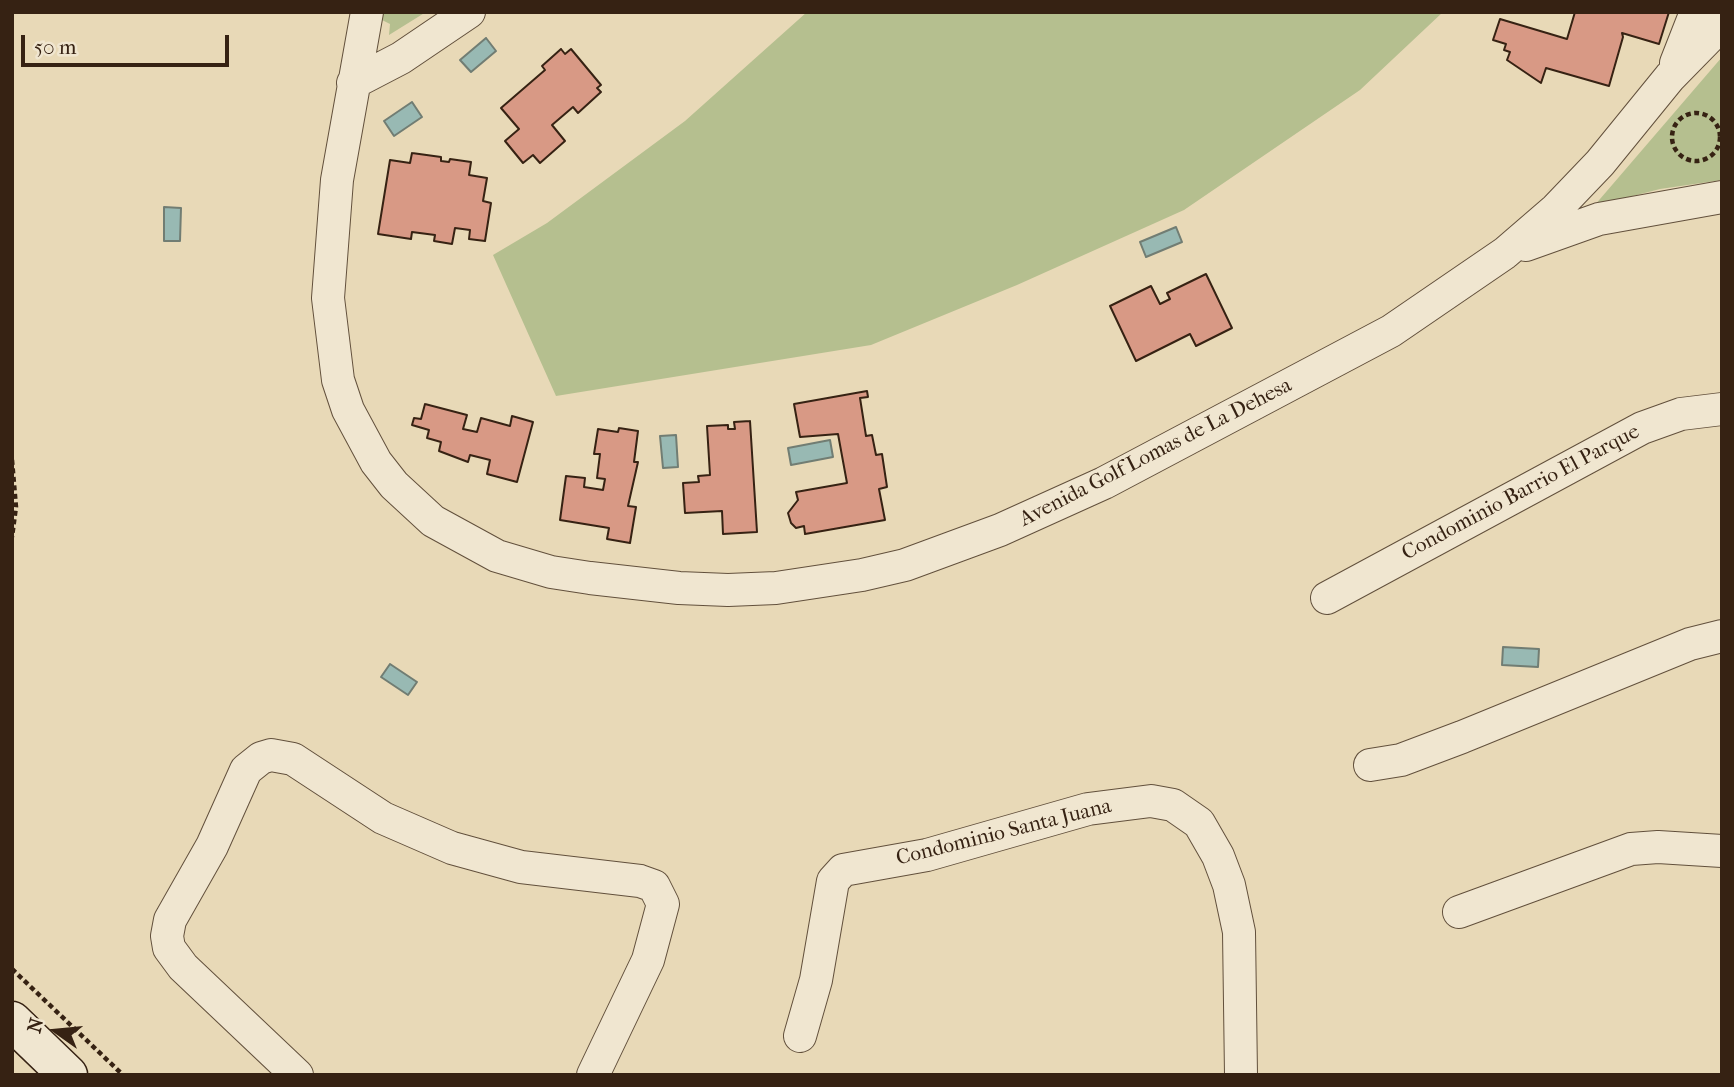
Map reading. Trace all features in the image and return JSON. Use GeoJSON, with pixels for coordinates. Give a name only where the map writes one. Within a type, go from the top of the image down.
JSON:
{"type":"FeatureCollection","features":[{"type":"Feature","properties":{"kind":"street","name":"Avenida Golf Lomas de La Dehesa"},"geometry":{"type":"LineString","coordinates":[[367,12],[331,223],[328,298],[338,380],[361,438],[394,485],[423,513],[456,536],[524,565],[590,578],[679,588],[776,588],[862,575],[951,549],[1104,483],[1338,360],[1432,304],[1505,253],[1556,209],[1601,163],[1670,76],[1722,24]]}},
{"type":"Feature","properties":{"kind":"street"},"geometry":{"type":"LineString","coordinates":[[353,83],[401,58],[469,12]]}},
{"type":"Feature","properties":{"kind":"street"},"geometry":{"type":"LineString","coordinates":[[1670,76],[1696,12]]}},
{"type":"Feature","properties":{"kind":"street"},"geometry":{"type":"LineString","coordinates":[[1505,253],[1599,219],[1645,208],[1722,197]]}},
{"type":"Feature","properties":{"kind":"street","name":"Condominio Barrio El Parque"},"geometry":{"type":"LineString","coordinates":[[1327,598],[1642,428],[1682,414],[1722,409]]}},
{"type":"Feature","properties":{"kind":"street"},"geometry":{"type":"LineString","coordinates":[[1370,765],[1401,760],[1690,644],[1722,636]]}},
{"type":"Feature","properties":{"kind":"street"},"geometry":{"type":"LineString","coordinates":[[297,1075],[183,967],[169,948],[167,936],[170,920],[212,846],[246,770],[261,758],[271,755],[293,759],[383,818],[452,848],[520,867],[640,881],[654,886],[663,904],[648,960],[631,1003],[593,1075]]}},
{"type":"Feature","properties":{"kind":"street","name":"Condominio Santa Juana"},"geometry":{"type":"LineString","coordinates":[[800,1036],[816,980],[833,881],[843,870],[928,855],[1087,809],[1151,801],[1173,805],[1199,823],[1218,856],[1229,886],[1239,932],[1241,1075]]}},
{"type":"Feature","properties":{"kind":"street"},"geometry":{"type":"LineString","coordinates":[[1459,912],[1631,849],[1658,847],[1722,851]]}},
{"type":"Feature","properties":{"kind":"street"},"geometry":{"type":"LineString","coordinates":[[12,1021],[68,1075]]}},
{"type":"Feature","properties":{"kind":"path"},"geometry":{"type":"LineString","coordinates":[[1700,113],[1720,125],[1720,143],[1711,157],[1703,161],[1686,160],[1674,149],[1672,134],[1678,120],[1685,116],[1700,113]]}},
{"type":"Feature","properties":{"kind":"path"},"geometry":{"type":"LineString","coordinates":[[12,460],[16,507],[12,537]]}},
{"type":"Feature","properties":{"kind":"path"},"geometry":{"type":"LineString","coordinates":[[12,969],[123,1075]]}},
{"type":"Feature","properties":{"kind":"green space"},"geometry":{"type":"Polygon","coordinates":[[[383,12],[426,12],[389,35],[390,24],[382,20],[383,12]]]}},
{"type":"Feature","properties":{"kind":"green space"},"geometry":{"type":"Polygon","coordinates":[[[807,12],[1443,12],[1360,90],[1184,210],[1017,285],[871,345],[556,396],[493,255],[547,223],[685,121],[807,12]]]}},
{"type":"Feature","properties":{"kind":"green space"},"geometry":{"type":"Polygon","coordinates":[[[1722,57],[1722,180],[1660,189],[1594,206],[1722,57]]]}},
{"type":"Feature","properties":{"kind":"water"},"geometry":{"type":"Polygon","coordinates":[[[486,38],[496,51],[471,72],[460,60],[486,38]]]}},
{"type":"Feature","properties":{"kind":"water"},"geometry":{"type":"Polygon","coordinates":[[[412,102],[422,117],[394,136],[384,121],[412,102]]]}},
{"type":"Feature","properties":{"kind":"water"},"geometry":{"type":"Polygon","coordinates":[[[164,207],[181,208],[180,241],[164,241],[164,207]]]}},
{"type":"Feature","properties":{"kind":"water"},"geometry":{"type":"Polygon","coordinates":[[[1176,227],[1182,242],[1146,257],[1140,242],[1176,227]]]}},
{"type":"Feature","properties":{"kind":"water"},"geometry":{"type":"Polygon","coordinates":[[[676,435],[678,467],[663,468],[660,436],[676,435]]]}},
{"type":"Feature","properties":{"kind":"water"},"geometry":{"type":"Polygon","coordinates":[[[830,440],[833,457],[791,465],[788,448],[830,440]]]}},
{"type":"Feature","properties":{"kind":"water"},"geometry":{"type":"Polygon","coordinates":[[[1503,647],[1539,649],[1538,667],[1502,665],[1503,647]]]}},
{"type":"Feature","properties":{"kind":"water"},"geometry":{"type":"Polygon","coordinates":[[[390,664],[417,682],[408,695],[381,677],[390,664]]]}},
{"type":"Feature","properties":{"kind":"building"},"geometry":{"type":"Polygon","coordinates":[[[1575,12],[1669,12],[1659,44],[1622,33],[1609,86],[1546,68],[1541,83],[1507,60],[1510,52],[1504,50],[1506,44],[1493,40],[1500,19],[1567,39],[1575,12]]]}},
{"type":"Feature","properties":{"kind":"building"},"geometry":{"type":"Polygon","coordinates":[[[561,49],[565,54],[571,49],[601,85],[597,88],[601,92],[578,113],[573,107],[552,125],[565,141],[540,163],[533,155],[523,163],[505,141],[519,129],[501,108],[545,70],[542,66],[561,49]]]}},
{"type":"Feature","properties":{"kind":"building"},"geometry":{"type":"Polygon","coordinates":[[[412,153],[441,157],[441,161],[449,162],[450,159],[471,162],[469,175],[487,178],[483,201],[491,203],[485,241],[469,239],[470,230],[455,228],[452,244],[434,241],[435,235],[412,232],[411,239],[378,234],[390,160],[410,163],[412,153]]]}},
{"type":"Feature","properties":{"kind":"building"},"geometry":{"type":"Polygon","coordinates":[[[1206,274],[1232,328],[1196,346],[1190,334],[1136,361],[1110,306],[1151,286],[1160,304],[1170,299],[1167,293],[1206,274]]]}},
{"type":"Feature","properties":{"kind":"building"},"geometry":{"type":"Polygon","coordinates":[[[867,391],[868,397],[860,398],[866,436],[872,435],[876,455],[882,454],[887,487],[879,489],[885,520],[805,534],[804,526],[796,528],[788,513],[798,500],[796,492],[847,483],[838,434],[800,437],[794,404],[867,391]]]}},
{"type":"Feature","properties":{"kind":"building"},"geometry":{"type":"Polygon","coordinates":[[[425,404],[467,415],[463,429],[477,432],[481,418],[510,426],[512,416],[533,422],[517,482],[487,474],[490,460],[470,455],[468,462],[439,451],[441,442],[427,438],[429,430],[412,425],[414,418],[421,419],[425,404]]]}},
{"type":"Feature","properties":{"kind":"building"},"geometry":{"type":"Polygon","coordinates":[[[750,421],[757,532],[723,534],[722,511],[685,513],[683,483],[699,482],[698,476],[710,475],[707,426],[728,425],[728,429],[735,429],[734,422],[750,421]]]}},
{"type":"Feature","properties":{"kind":"building"},"geometry":{"type":"Polygon","coordinates":[[[619,428],[638,431],[634,462],[638,462],[628,506],[636,507],[630,543],[607,539],[609,528],[560,520],[566,476],[585,478],[584,487],[603,490],[605,479],[597,478],[600,454],[594,454],[598,429],[618,432],[619,428]]]}}]}
